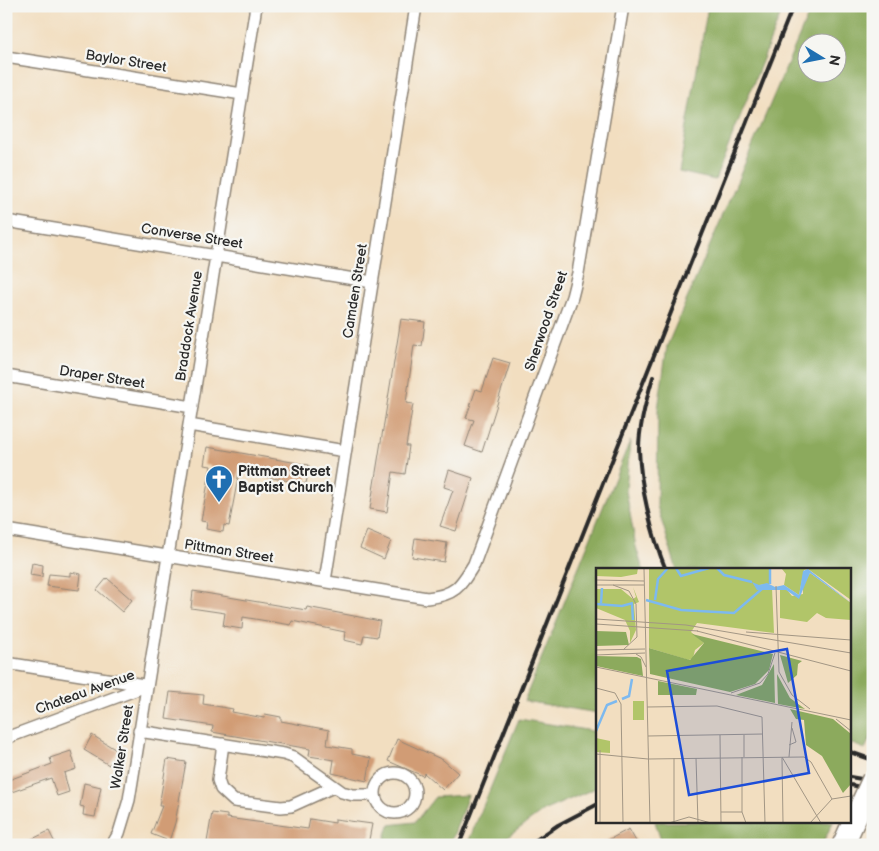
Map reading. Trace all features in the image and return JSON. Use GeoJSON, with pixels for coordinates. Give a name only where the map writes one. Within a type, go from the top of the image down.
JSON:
{"type":"FeatureCollection","features":[{"type":"Feature","properties":{"kind":"highway"},"geometry":{"type":"LineString","coordinates":[[852,824],[873,779]]}},
{"type":"Feature","properties":{"kind":"highway"},"geometry":{"type":"LineString","coordinates":[[842,845],[852,824]]}},
{"type":"Feature","properties":{"kind":"street","name":"Braddock Avenue"},"geometry":{"type":"LineString","coordinates":[[153,651],[256,6]]}},
{"type":"Feature","properties":{"kind":"street","name":"Camden Street"},"geometry":{"type":"LineString","coordinates":[[326,581],[416,6]]}},
{"type":"Feature","properties":{"kind":"street","name":"Sherwood Street"},"geometry":{"type":"LineString","coordinates":[[447,596],[462,584],[474,564],[572,297],[578,273],[623,6]]}},
{"type":"Feature","properties":{"kind":"street","name":"Baylor Street"},"geometry":{"type":"LineString","coordinates":[[6,57],[242,94]]}},
{"type":"Feature","properties":{"kind":"street","name":"Converse Street"},"geometry":{"type":"LineString","coordinates":[[6,221],[216,254],[372,282]]}},
{"type":"Feature","properties":{"kind":"street","name":"Draper Street"},"geometry":{"type":"LineString","coordinates":[[6,376],[192,407]]}},
{"type":"Feature","properties":{"kind":"street"},"geometry":{"type":"LineString","coordinates":[[189,425],[345,451]]}},
{"type":"Feature","properties":{"kind":"street","name":"Pittman Street"},"geometry":{"type":"LineString","coordinates":[[6,530],[427,598],[447,596]]}},
{"type":"Feature","properties":{"kind":"street","name":"Walker Street"},"geometry":{"type":"LineString","coordinates":[[112,845],[120,833],[129,800],[153,651]]}},
{"type":"Feature","properties":{"kind":"street"},"geometry":{"type":"LineString","coordinates":[[6,663],[146,686]]}},
{"type":"Feature","properties":{"kind":"street","name":"Chateau Avenue"},"geometry":{"type":"LineString","coordinates":[[6,738],[146,686]]}},
{"type":"Feature","properties":{"kind":"street"},"geometry":{"type":"LineString","coordinates":[[139,731],[292,757],[333,787],[353,795],[375,795]]}},
{"type":"Feature","properties":{"kind":"street"},"geometry":{"type":"LineString","coordinates":[[223,744],[218,780],[221,789],[234,801],[281,807],[292,806],[333,787]]}},
{"type":"Feature","properties":{"kind":"green space"},"geometry":{"type":"Polygon","coordinates":[[[708,6],[784,6],[715,180],[679,172],[708,6]]]}},
{"type":"Feature","properties":{"kind":"green space"},"geometry":{"type":"Polygon","coordinates":[[[812,6],[873,6],[873,732],[865,749],[852,744],[852,568],[676,568],[657,506],[658,409],[667,346],[796,44],[796,82],[846,82],[846,32],[801,32],[812,6]]]}},
{"type":"Feature","properties":{"kind":"green space"},"geometry":{"type":"Polygon","coordinates":[[[630,441],[626,491],[636,547],[642,568],[596,568],[596,713],[524,701],[630,441]]]}},
{"type":"Feature","properties":{"kind":"green space"},"geometry":{"type":"Polygon","coordinates":[[[519,719],[596,732],[596,788],[543,811],[497,845],[467,845],[519,719]]]}},
{"type":"Feature","properties":{"kind":"green space"},"geometry":{"type":"Polygon","coordinates":[[[468,795],[450,845],[383,845],[389,825],[415,822],[435,797],[468,795]]]}},
{"type":"Feature","properties":{"kind":"green space"},"geometry":{"type":"Polygon","coordinates":[[[656,824],[832,824],[822,845],[663,845],[656,824]]]}},
{"type":"Feature","properties":{"kind":"building"},"geometry":{"type":"Polygon","coordinates":[[[401,319],[425,322],[422,346],[414,345],[406,403],[413,404],[406,446],[409,446],[405,474],[393,472],[387,512],[370,509],[401,319]]]}},
{"type":"Feature","properties":{"kind":"building"},"geometry":{"type":"Polygon","coordinates":[[[493,358],[510,363],[482,452],[465,446],[474,420],[466,418],[476,389],[482,391],[493,358]]]}},
{"type":"Feature","properties":{"kind":"building","name":"Pittman Street Baptist Church"},"geometry":{"type":"Polygon","coordinates":[[[207,447],[309,465],[306,484],[239,472],[229,526],[224,525],[223,532],[206,529],[207,522],[201,521],[211,466],[204,465],[207,447]]]}},
{"type":"Feature","properties":{"kind":"building"},"geometry":{"type":"Polygon","coordinates":[[[449,470],[473,478],[456,531],[440,526],[453,490],[444,487],[449,470]]]}},
{"type":"Feature","properties":{"kind":"building"},"geometry":{"type":"Polygon","coordinates":[[[367,531],[391,541],[384,559],[360,548],[367,531]]]}},
{"type":"Feature","properties":{"kind":"building"},"geometry":{"type":"Polygon","coordinates":[[[415,538],[447,543],[444,562],[412,557],[415,538]]]}},
{"type":"Feature","properties":{"kind":"building"},"geometry":{"type":"Polygon","coordinates":[[[32,563],[43,565],[42,577],[30,575],[32,563]]]}},
{"type":"Feature","properties":{"kind":"building"},"geometry":{"type":"Polygon","coordinates":[[[70,572],[81,574],[79,590],[47,586],[49,574],[70,576],[70,572]]]}},
{"type":"Feature","properties":{"kind":"building"},"geometry":{"type":"Polygon","coordinates":[[[107,578],[132,600],[122,612],[97,590],[107,578]]]}},
{"type":"Feature","properties":{"kind":"building"},"geometry":{"type":"Polygon","coordinates":[[[193,591],[306,610],[307,607],[380,621],[377,637],[364,635],[362,644],[344,640],[345,632],[292,621],[291,625],[243,617],[242,629],[223,626],[225,613],[191,608],[193,591]]]}},
{"type":"Feature","properties":{"kind":"building"},"geometry":{"type":"Polygon","coordinates":[[[170,692],[204,695],[203,704],[233,709],[232,712],[264,718],[265,714],[281,717],[281,721],[329,730],[327,745],[352,749],[352,754],[371,758],[367,781],[332,773],[334,760],[309,756],[310,749],[212,732],[213,726],[166,719],[170,692]]]}},
{"type":"Feature","properties":{"kind":"building"},"geometry":{"type":"Polygon","coordinates":[[[92,735],[118,751],[109,765],[84,750],[92,735]]]}},
{"type":"Feature","properties":{"kind":"building"},"geometry":{"type":"Polygon","coordinates":[[[397,739],[443,760],[458,773],[443,790],[424,773],[423,776],[388,761],[397,739]]]}},
{"type":"Feature","properties":{"kind":"building"},"geometry":{"type":"Polygon","coordinates":[[[71,751],[76,769],[64,773],[69,792],[57,796],[51,778],[6,794],[6,781],[52,764],[50,758],[71,751]]]}},
{"type":"Feature","properties":{"kind":"building"},"geometry":{"type":"Polygon","coordinates":[[[167,759],[186,762],[175,823],[169,841],[151,834],[162,806],[159,806],[167,759]]]}},
{"type":"Feature","properties":{"kind":"building"},"geometry":{"type":"Polygon","coordinates":[[[84,783],[101,787],[95,817],[83,815],[84,807],[80,806],[84,783]]]}},
{"type":"Feature","properties":{"kind":"building"},"geometry":{"type":"Polygon","coordinates":[[[212,813],[227,815],[227,818],[308,829],[310,819],[335,823],[335,819],[372,824],[368,845],[224,845],[207,842],[212,813]]]}},
{"type":"Feature","properties":{"kind":"building"},"geometry":{"type":"Polygon","coordinates":[[[629,829],[638,845],[599,845],[629,829]]]}},
{"type":"Feature","properties":{"kind":"building"},"geometry":{"type":"Polygon","coordinates":[[[49,831],[56,845],[20,845],[49,831]]]}},
{"type":"Feature","properties":{"kind":"railway"},"geometry":{"type":"LineString","coordinates":[[459,845],[793,6]]}},
{"type":"Feature","properties":{"kind":"railway"},"geometry":{"type":"LineString","coordinates":[[653,377],[645,404],[639,449],[648,511],[665,568]]}},
{"type":"Feature","properties":{"kind":"railway"},"geometry":{"type":"LineString","coordinates":[[852,753],[873,760]]}},
{"type":"Feature","properties":{"kind":"railway"},"geometry":{"type":"LineString","coordinates":[[852,777],[873,781]]}},
{"type":"Feature","properties":{"kind":"railway"},"geometry":{"type":"LineString","coordinates":[[852,785],[873,789]]}},
{"type":"Feature","properties":{"kind":"railway"},"geometry":{"type":"LineString","coordinates":[[529,845],[558,825],[596,805]]}},
{"type":"Feature","properties":{"kind":"place","name":"Pittman Street Baptist Church"},"geometry":{"type":"Point","coordinates":[219,503]}}]}
